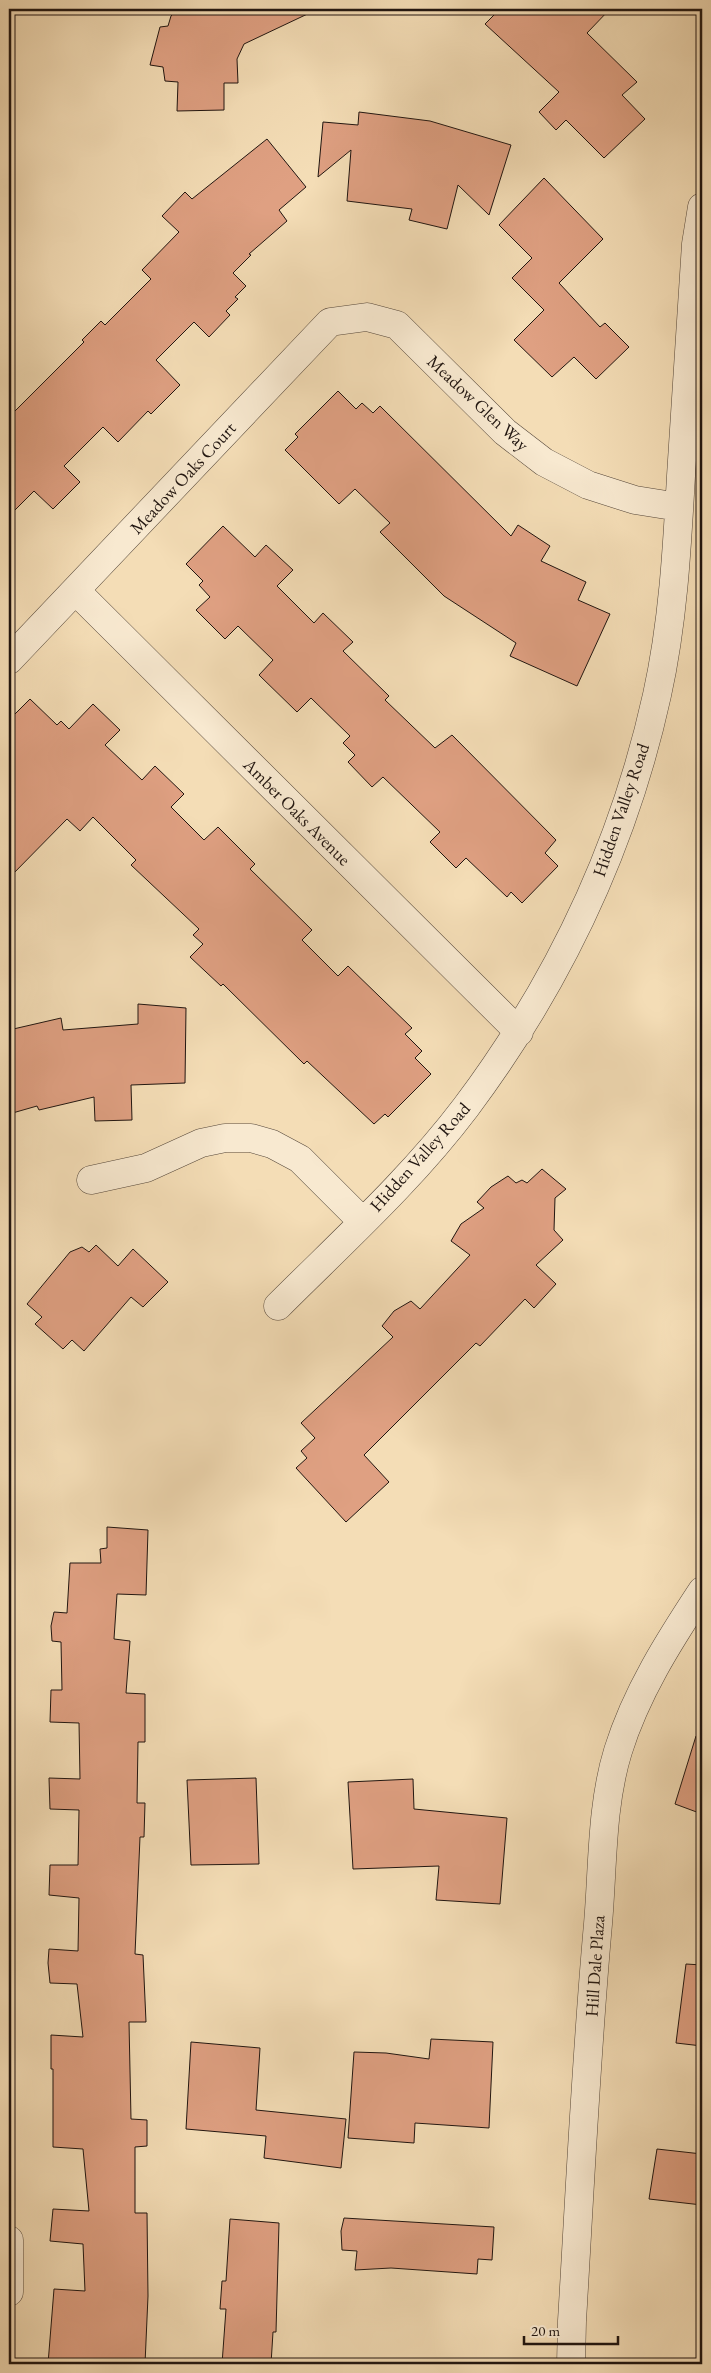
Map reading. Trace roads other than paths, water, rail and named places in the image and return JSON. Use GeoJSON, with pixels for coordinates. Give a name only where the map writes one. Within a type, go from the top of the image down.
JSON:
{"type":"FeatureCollection","features":[{"type":"Feature","properties":{"kind":"street","name":"Hidden Valley Road"},"geometry":{"type":"LineString","coordinates":[[278,1306],[408,1175],[464,1109],[519,1032],[567,948],[604,869],[636,778],[657,694],[670,617],[680,507],[696,244],[702,206]]}},
{"type":"Feature","properties":{"kind":"street","name":"Meadow Glen Way"},"geometry":{"type":"LineString","coordinates":[[367,317],[398,326],[505,432],[544,462],[588,485],[635,500],[680,507]]}},
{"type":"Feature","properties":{"kind":"street","name":"Meadow Oaks Court"},"geometry":{"type":"LineString","coordinates":[[9,660],[330,322],[367,317]]}},
{"type":"Feature","properties":{"kind":"street","name":"Amber Oaks Avenue"},"geometry":{"type":"LineString","coordinates":[[76,591],[519,1032]]}},
{"type":"Feature","properties":{"kind":"street"},"geometry":{"type":"LineString","coordinates":[[91,1180],[146,1168],[201,1143],[225,1138],[251,1138],[272,1144],[300,1160],[362,1221]]}},
{"type":"Feature","properties":{"kind":"street","name":"Hill Dale Plaza"},"geometry":{"type":"LineString","coordinates":[[571,2364],[593,1976],[609,1787],[618,1752],[634,1710],[667,1644],[702,1591]]}},
{"type":"Feature","properties":{"kind":"street"},"geometry":{"type":"LineString","coordinates":[[9,2240],[9,2292]]}}]}
